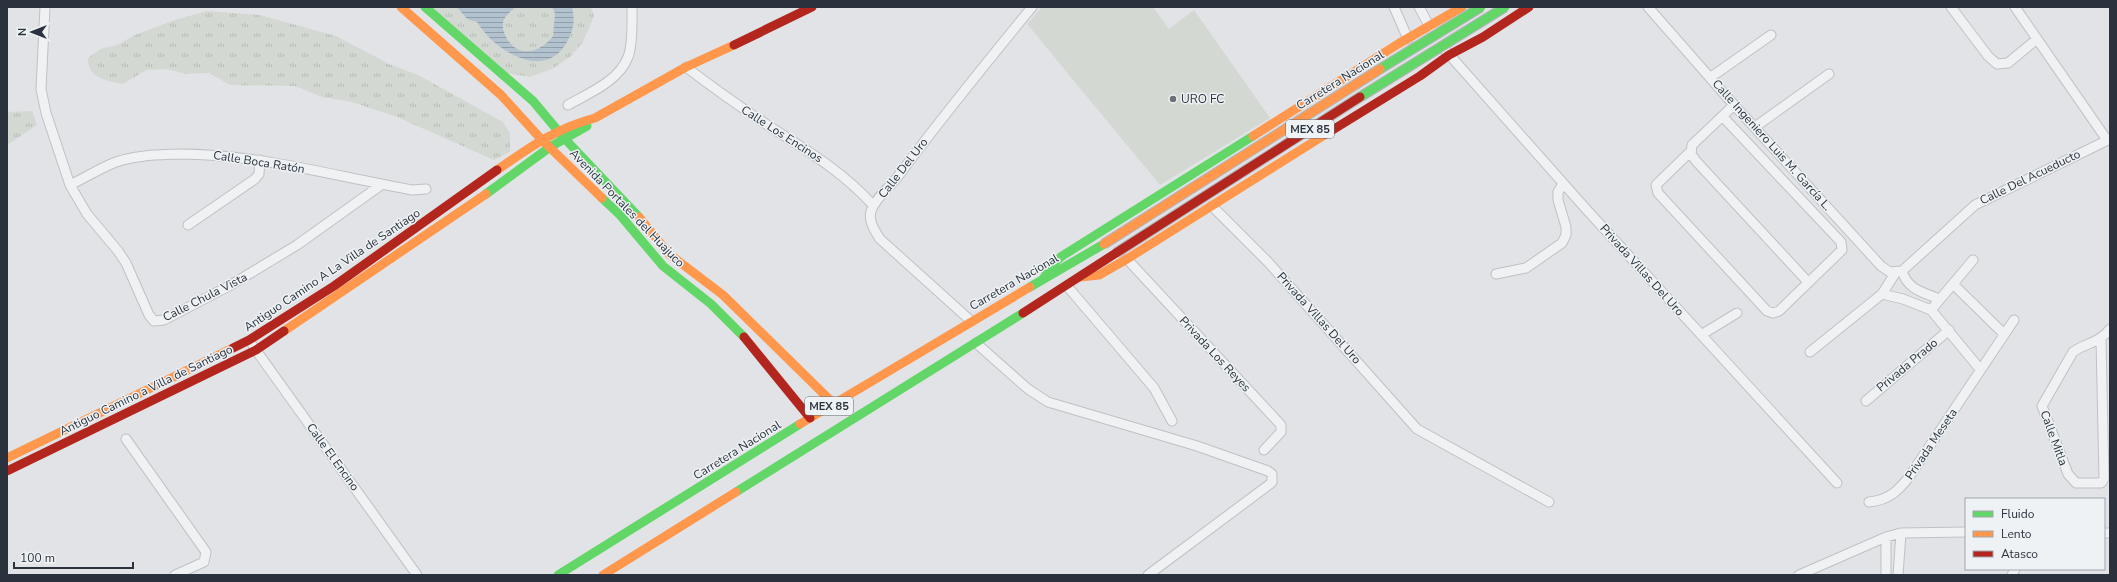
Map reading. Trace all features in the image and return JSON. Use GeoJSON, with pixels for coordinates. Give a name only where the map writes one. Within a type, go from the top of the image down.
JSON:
{"type":"FeatureCollection","features":[{"type":"Feature","properties":{"kind":"main road","name":"Avenida Portales del Huajuco"},"geometry":{"type":"LineString","coordinates":[[401,7],[506,101],[541,139],[620,215],[663,266],[711,304],[745,339],[810,418]]}},
{"type":"Feature","properties":{"kind":"main road","name":"Avenida Portales del Huajuco"},"geometry":{"type":"LineString","coordinates":[[425,7],[533,101],[561,135],[630,206],[669,254],[724,295],[833,403]]}},
{"type":"Feature","properties":{"kind":"main road","name":"Antiguo Camino A La Villa de Santiago"},"geometry":{"type":"LineString","coordinates":[[7,458],[249,340],[334,286],[541,139],[584,129],[595,118],[686,67],[812,7]]}},
{"type":"Feature","properties":{"kind":"main road","name":"MEX 85"},"geometry":{"type":"LineString","coordinates":[[1042,279],[1054,263],[1062,256],[1398,44],[1463,7]]}},
{"type":"Feature","properties":{"kind":"main road","name":"MEX 85"},"geometry":{"type":"LineString","coordinates":[[1463,7],[1459,18],[1464,32],[1476,38],[1484,36]]}},
{"type":"Feature","properties":{"kind":"main road","name":"Carretera Nacional"},"geometry":{"type":"LineString","coordinates":[[558,575],[833,403],[971,320],[1104,244],[1307,114],[1480,7]]}},
{"type":"Feature","properties":{"kind":"main road","name":"Carretera Nacional"},"geometry":{"type":"LineString","coordinates":[[603,575],[1067,286],[1116,252],[1390,78],[1505,7]]}},
{"type":"Feature","properties":{"kind":"main road","name":"MEX 85"},"geometry":{"type":"LineString","coordinates":[[1080,277],[1099,275],[1127,259],[1352,117],[1420,76],[1449,55],[1484,36],[1529,7]]}},
{"type":"Feature","properties":{"kind":"main road"},"geometry":{"type":"LineString","coordinates":[[1398,44],[1412,49],[1417,55],[1420,62],[1420,76]]}},
{"type":"Feature","properties":{"kind":"main road"},"geometry":{"type":"LineString","coordinates":[[506,101],[518,88]]}},
{"type":"Feature","properties":{"kind":"main road","name":"Antiguo Camino A La Villa de Santiago"},"geometry":{"type":"LineString","coordinates":[[550,147],[561,135]]}},
{"type":"Feature","properties":{"kind":"main road","name":"Antiguo Camino a Villa de Santiago"},"geometry":{"type":"LineString","coordinates":[[7,471],[256,350],[472,203],[550,147]]}},
{"type":"Feature","properties":{"kind":"main road"},"geometry":{"type":"LineString","coordinates":[[745,339],[759,328]]}},
{"type":"Feature","properties":{"kind":"street","name":"Calle Chula Vista"},"geometry":{"type":"LineString","coordinates":[[45,7],[41,89],[46,113],[70,186],[87,214],[118,251],[126,263],[152,325],[230,286],[297,245],[381,185]]}},
{"type":"Feature","properties":{"kind":"street"},"geometry":{"type":"LineString","coordinates":[[568,105],[598,89],[622,70],[629,56],[632,7]]}},
{"type":"Feature","properties":{"kind":"street","name":"Calle Del Uro"},"geometry":{"type":"LineString","coordinates":[[971,320],[880,239],[870,219],[874,205],[898,176],[938,121],[1032,7]]}},
{"type":"Feature","properties":{"kind":"street"},"geometry":{"type":"LineString","coordinates":[[1394,7],[1408,38]]}},
{"type":"Feature","properties":{"kind":"street","name":"Privada Villas Del Uro"},"geometry":{"type":"LineString","coordinates":[[1419,7],[1428,26],[1449,55],[1563,184],[1837,483]]}},
{"type":"Feature","properties":{"kind":"street","name":"Calle Ingeniero Luis M. García L."},"geometry":{"type":"LineString","coordinates":[[1648,7],[1734,105],[1755,126],[1881,266],[1899,272]]}},
{"type":"Feature","properties":{"kind":"street"},"geometry":{"type":"LineString","coordinates":[[1951,7],[1988,56],[1997,64],[2008,63],[2037,38]]}},
{"type":"Feature","properties":{"kind":"street"},"geometry":{"type":"LineString","coordinates":[[2015,7],[2108,139]]}},
{"type":"Feature","properties":{"kind":"street"},"geometry":{"type":"LineString","coordinates":[[1710,77],[1771,35]]}},
{"type":"Feature","properties":{"kind":"street","name":"Calle Los Encinos"},"geometry":{"type":"LineString","coordinates":[[686,67],[746,111],[817,155],[858,188],[874,205]]}},
{"type":"Feature","properties":{"kind":"street"},"geometry":{"type":"LineString","coordinates":[[1755,126],[1829,74]]}},
{"type":"Feature","properties":{"kind":"street"},"geometry":{"type":"LineString","coordinates":[[1734,105],[1692,145],[1691,151],[1696,161],[1808,282]]}},
{"type":"Feature","properties":{"kind":"street"},"geometry":{"type":"LineString","coordinates":[[1691,151],[1656,184],[1658,192],[1767,311],[1773,313],[1779,311],[1842,250],[1841,242],[1723,117]]}},
{"type":"Feature","properties":{"kind":"street","name":"Calle Del Acueducto"},"geometry":{"type":"LineString","coordinates":[[1810,352],[1882,294],[1899,272],[1975,205],[2108,139]]}},
{"type":"Feature","properties":{"kind":"street","name":"Calle Boca Ratón"},"geometry":{"type":"LineString","coordinates":[[70,186],[115,162],[160,154],[213,154],[260,160],[381,185],[412,190],[426,189]]}},
{"type":"Feature","properties":{"kind":"street"},"geometry":{"type":"LineString","coordinates":[[188,225],[255,180],[259,174],[260,160]]}},
{"type":"Feature","properties":{"kind":"street"},"geometry":{"type":"LineString","coordinates":[[1496,274],[1526,268],[1562,243],[1566,235],[1566,227],[1558,200],[1558,192],[1563,184]]}},
{"type":"Feature","properties":{"kind":"street","name":"Privada Villas Del Uro"},"geometry":{"type":"LineString","coordinates":[[1212,206],[1273,268],[1417,429],[1549,502]]}},
{"type":"Feature","properties":{"kind":"street","name":"Privada Los Reyes"},"geometry":{"type":"LineString","coordinates":[[1127,259],[1280,425],[1281,432],[1264,450]]}},
{"type":"Feature","properties":{"kind":"street"},"geometry":{"type":"LineString","coordinates":[[1931,310],[1973,260]]}},
{"type":"Feature","properties":{"kind":"street"},"geometry":{"type":"LineString","coordinates":[[1899,272],[1912,287],[1939,299]]}},
{"type":"Feature","properties":{"kind":"street"},"geometry":{"type":"LineString","coordinates":[[1953,284],[2004,334]]}},
{"type":"Feature","properties":{"kind":"street"},"geometry":{"type":"LineString","coordinates":[[1067,286],[1154,388],[1172,421]]}},
{"type":"Feature","properties":{"kind":"street"},"geometry":{"type":"LineString","coordinates":[[1903,299],[1912,287]]}},
{"type":"Feature","properties":{"kind":"street"},"geometry":{"type":"LineString","coordinates":[[1882,294],[1903,299],[1931,310],[1980,369]]}},
{"type":"Feature","properties":{"kind":"street"},"geometry":{"type":"LineString","coordinates":[[1701,335],[1737,313]]}},
{"type":"Feature","properties":{"kind":"street","name":"Privada Meseta"},"geometry":{"type":"LineString","coordinates":[[1869,502],[1888,498],[1898,492],[1941,431],[1980,369],[2014,320]]}},
{"type":"Feature","properties":{"kind":"street"},"geometry":{"type":"LineString","coordinates":[[2106,368],[2106,358],[2101,339],[2110,329]]}},
{"type":"Feature","properties":{"kind":"street","name":"Privada Prado"},"geometry":{"type":"LineString","coordinates":[[1866,401],[1949,330]]}},
{"type":"Feature","properties":{"kind":"street","name":"Calle Mitla"},"geometry":{"type":"LineString","coordinates":[[2101,339],[2080,347],[2073,352],[2042,408],[2071,480],[2080,484],[2103,482],[2106,368]]}},
{"type":"Feature","properties":{"kind":"street","name":"Calle El Encino"},"geometry":{"type":"LineString","coordinates":[[249,340],[418,575]]}},
{"type":"Feature","properties":{"kind":"street"},"geometry":{"type":"LineString","coordinates":[[976,343],[1028,389],[1048,402],[1197,446],[1268,471],[1272,474],[1272,482],[1270,484],[1148,575]]}},
{"type":"Feature","properties":{"kind":"street"},"geometry":{"type":"LineString","coordinates":[[126,439],[206,552],[204,562],[175,575]]}},
{"type":"Feature","properties":{"kind":"street"},"geometry":{"type":"LineString","coordinates":[[1800,575],[1886,537],[1900,533],[1965,532]]}},
{"type":"Feature","properties":{"kind":"street"},"geometry":{"type":"LineString","coordinates":[[1898,575],[1900,533]]}},
{"type":"Feature","properties":{"kind":"street"},"geometry":{"type":"LineString","coordinates":[[1886,537],[1886,575]]}},
{"type":"Feature","properties":{"kind":"green space"},"geometry":{"type":"Polygon","coordinates":[[[432,7],[591,7],[594,16],[583,42],[570,57],[552,69],[530,77],[506,73],[432,7]]]}},
{"type":"Feature","properties":{"kind":"green space","name":"URO FC"},"geometry":{"type":"Polygon","coordinates":[[[1042,7],[1153,7],[1169,29],[1194,10],[1270,118],[1160,185],[1027,24],[1042,7]]]}},
{"type":"Feature","properties":{"kind":"green space"},"geometry":{"type":"Polygon","coordinates":[[[207,11],[260,15],[336,36],[389,64],[418,75],[503,122],[510,133],[510,152],[494,160],[397,117],[352,102],[322,97],[295,86],[230,85],[209,73],[186,74],[167,69],[146,70],[123,84],[105,80],[94,74],[91,70],[88,58],[100,49],[117,45],[137,34],[175,20],[207,11]]]}},
{"type":"Feature","properties":{"kind":"green space"},"geometry":{"type":"Polygon","coordinates":[[[32,111],[37,125],[7,145],[7,112],[32,111]]]}},
{"type":"Feature","properties":{"kind":"water"},"geometry":{"type":"Polygon","coordinates":[[[457,7],[516,7],[503,21],[503,28],[507,39],[512,45],[524,51],[530,51],[543,46],[553,36],[555,13],[552,7],[572,7],[572,32],[559,53],[547,60],[535,61],[521,58],[496,44],[477,22],[467,19],[457,7]]]}},
{"type":"Feature","properties":{"kind":"traffic: fast"},"geometry":{"type":"LineString","coordinates":[[425,7],[533,101],[564,138],[639,217]]}},
{"type":"Feature","properties":{"kind":"traffic: fast"},"geometry":{"type":"LineString","coordinates":[[1380,69],[1481,7]]}},
{"type":"Feature","properties":{"kind":"traffic: fast"},"geometry":{"type":"LineString","coordinates":[[1360,97],[1505,7]]}},
{"type":"Feature","properties":{"kind":"traffic: fast"},"geometry":{"type":"LineString","coordinates":[[486,194],[550,147],[587,126]]}},
{"type":"Feature","properties":{"kind":"traffic: fast"},"geometry":{"type":"LineString","coordinates":[[1043,279],[1054,263],[1062,256],[1253,136]]}},
{"type":"Feature","properties":{"kind":"traffic: fast"},"geometry":{"type":"LineString","coordinates":[[602,198],[620,215],[663,266],[711,304],[744,337]]}},
{"type":"Feature","properties":{"kind":"traffic: fast"},"geometry":{"type":"LineString","coordinates":[[1030,287],[1104,244]]}},
{"type":"Feature","properties":{"kind":"traffic: fast"},"geometry":{"type":"LineString","coordinates":[[736,492],[1023,313]]}},
{"type":"Feature","properties":{"kind":"traffic: fast"},"geometry":{"type":"LineString","coordinates":[[558,575],[800,424]]}},
{"type":"Feature","properties":{"kind":"traffic: slow"},"geometry":{"type":"LineString","coordinates":[[401,7],[501,95],[541,139],[602,198]]}},
{"type":"Feature","properties":{"kind":"traffic: slow"},"geometry":{"type":"LineString","coordinates":[[1253,136],[1398,44],[1462,7]]}},
{"type":"Feature","properties":{"kind":"traffic: slow"},"geometry":{"type":"LineString","coordinates":[[497,170],[555,133],[595,118],[686,67],[734,45]]}},
{"type":"Feature","properties":{"kind":"traffic: slow"},"geometry":{"type":"LineString","coordinates":[[1104,244],[1380,69]]}},
{"type":"Feature","properties":{"kind":"traffic: slow"},"geometry":{"type":"LineString","coordinates":[[1080,277],[1099,275],[1127,259],[1326,134]]}},
{"type":"Feature","properties":{"kind":"traffic: slow"},"geometry":{"type":"LineString","coordinates":[[284,331],[486,194]]}},
{"type":"Feature","properties":{"kind":"traffic: slow"},"geometry":{"type":"LineString","coordinates":[[639,217],[669,254],[723,295],[833,403]]}},
{"type":"Feature","properties":{"kind":"traffic: slow"},"geometry":{"type":"LineString","coordinates":[[800,424],[1030,287]]}},
{"type":"Feature","properties":{"kind":"traffic: slow"},"geometry":{"type":"LineString","coordinates":[[7,458],[233,348]]}},
{"type":"Feature","properties":{"kind":"traffic: slow"},"geometry":{"type":"LineString","coordinates":[[603,575],[736,492]]}},
{"type":"Feature","properties":{"kind":"traffic: jam"},"geometry":{"type":"LineString","coordinates":[[734,45],[812,7]]}},
{"type":"Feature","properties":{"kind":"traffic: jam"},"geometry":{"type":"LineString","coordinates":[[1326,134],[1420,76],[1449,55],[1483,37],[1529,7]]}},
{"type":"Feature","properties":{"kind":"traffic: jam"},"geometry":{"type":"LineString","coordinates":[[1116,253],[1360,97]]}},
{"type":"Feature","properties":{"kind":"traffic: jam"},"geometry":{"type":"LineString","coordinates":[[233,348],[249,340],[334,286],[497,170]]}},
{"type":"Feature","properties":{"kind":"traffic: jam"},"geometry":{"type":"LineString","coordinates":[[1023,313],[1116,253]]}},
{"type":"Feature","properties":{"kind":"traffic: jam"},"geometry":{"type":"LineString","coordinates":[[7,471],[256,350],[284,331]]}},
{"type":"Feature","properties":{"kind":"traffic: jam"},"geometry":{"type":"LineString","coordinates":[[744,337],[810,418]]}},
{"type":"Feature","properties":{"kind":"place","name":"URO FC"},"geometry":{"type":"Point","coordinates":[1173,99]}}]}
